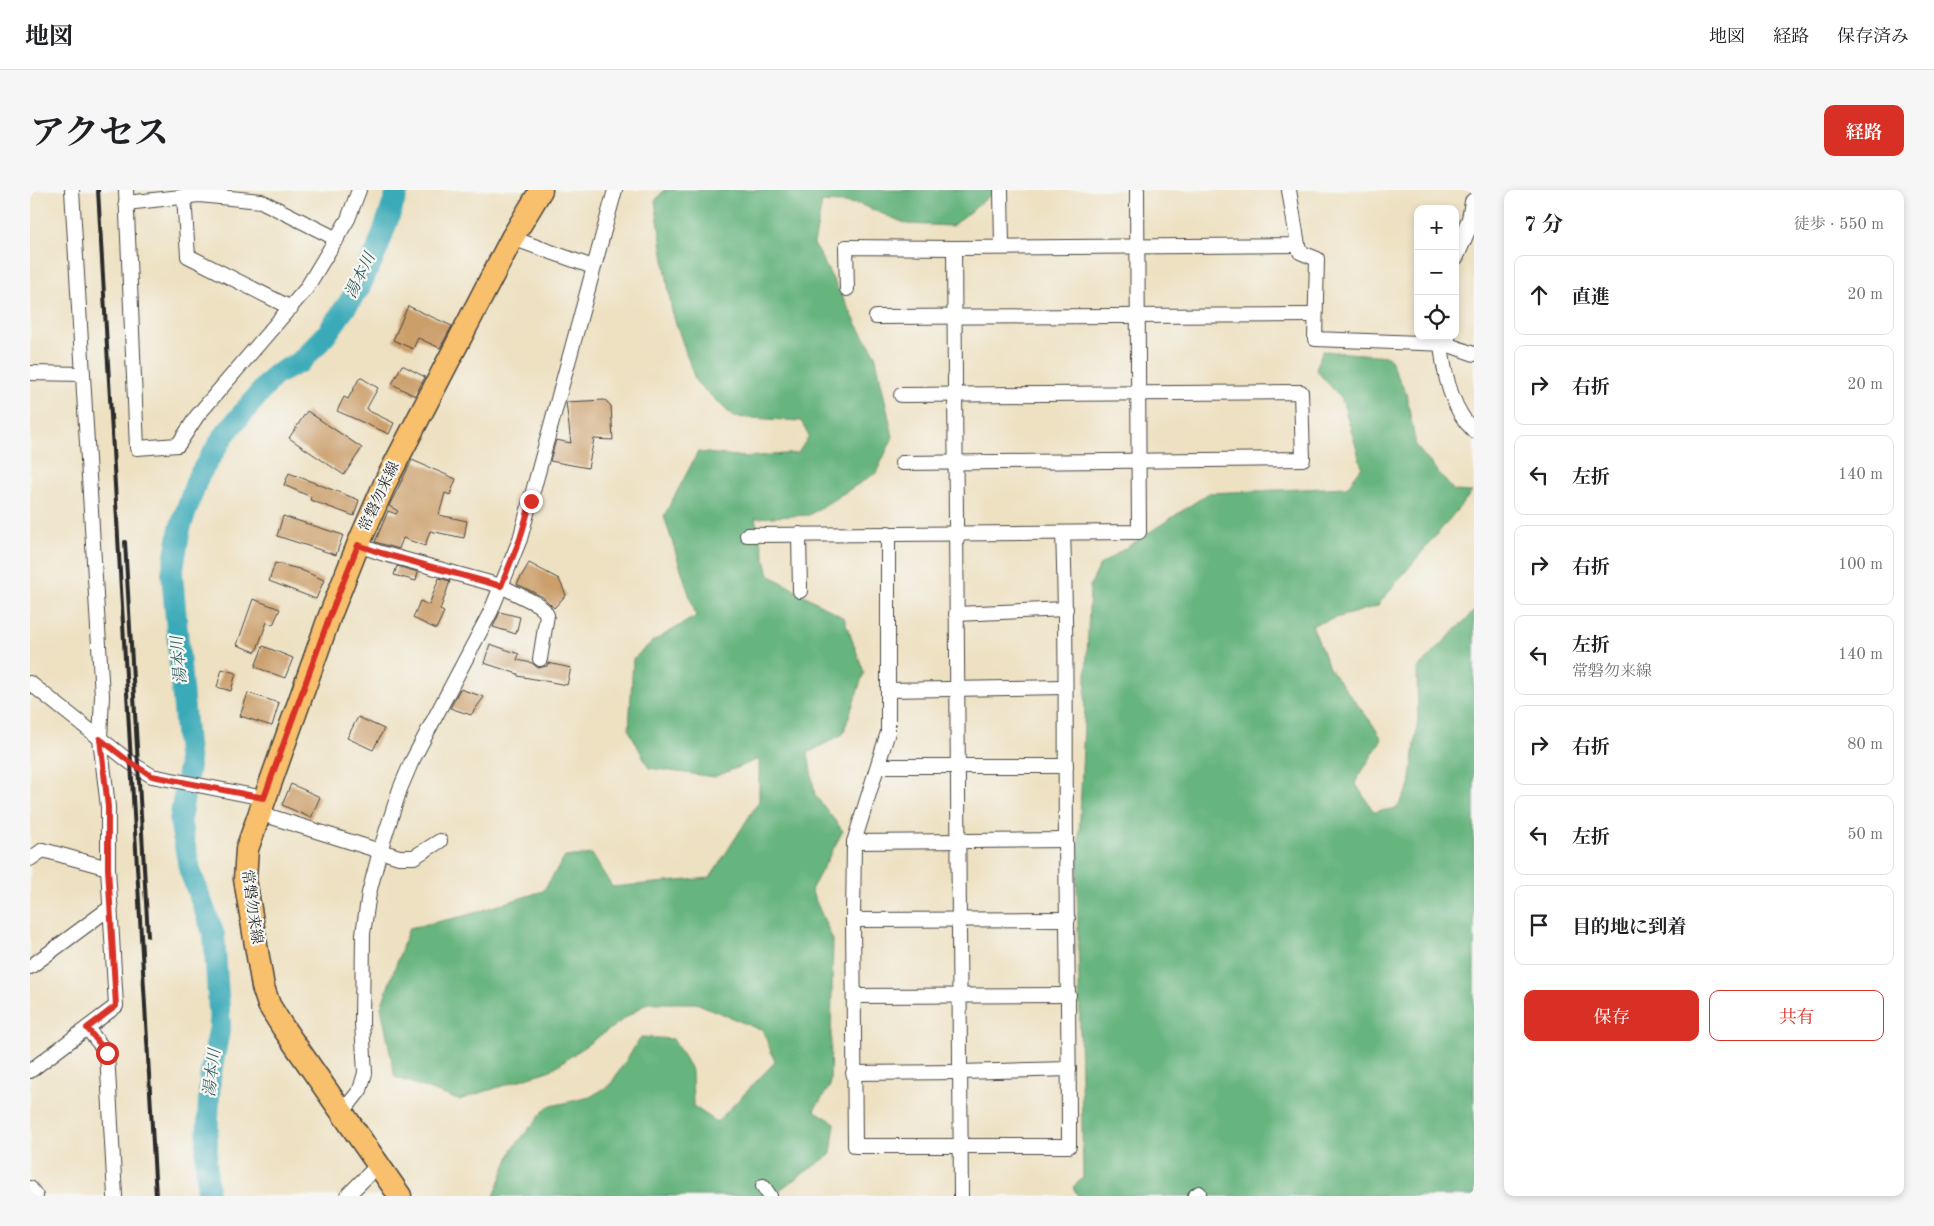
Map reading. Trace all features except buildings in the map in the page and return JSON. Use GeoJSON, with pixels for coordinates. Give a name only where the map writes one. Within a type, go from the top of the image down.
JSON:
{"type":"FeatureCollection","features":[{"type":"Feature","properties":{"kind":"main road","name":"常磐勿来線"},"geometry":{"type":"LineString","coordinates":[[400,1196],[282,1026],[270,1005],[263,987],[245,880],[247,850],[329,618],[386,481],[512,238],[542,190]]}},
{"type":"Feature","properties":{"kind":"street"},"geometry":{"type":"LineString","coordinates":[[30,1071],[116,1006],[108,868],[108,807],[100,739],[102,696],[72,190]]}},
{"type":"Feature","properties":{"kind":"street"},"geometry":{"type":"LineString","coordinates":[[337,239],[261,201],[199,195],[126,197],[136,448],[178,445],[197,416],[292,308],[306,289],[337,239],[348,219],[359,190]]}},
{"type":"Feature","properties":{"kind":"street"},"geometry":{"type":"LineString","coordinates":[[342,1113],[360,1090],[365,1073],[362,1023],[363,934],[369,893],[380,851],[400,789],[411,763],[474,644],[520,539],[615,190]]}},
{"type":"Feature","properties":{"kind":"street"},"geometry":{"type":"LineString","coordinates":[[1001,190],[1002,247]]}},
{"type":"Feature","properties":{"kind":"street"},"geometry":{"type":"LineString","coordinates":[[747,534],[1139,532],[1137,190]]}},
{"type":"Feature","properties":{"kind":"street"},"geometry":{"type":"LineString","coordinates":[[1289,190],[1300,252],[1317,259],[1314,315],[1315,340],[1444,341],[1474,354]]}},
{"type":"Feature","properties":{"kind":"street"},"geometry":{"type":"LineString","coordinates":[[184,196],[188,256],[292,308]]}},
{"type":"Feature","properties":{"kind":"street"},"geometry":{"type":"LineString","coordinates":[[1458,250],[1471,219],[1474,202]]}},
{"type":"Feature","properties":{"kind":"street"},"geometry":{"type":"LineString","coordinates":[[512,238],[593,267]]}},
{"type":"Feature","properties":{"kind":"street"},"geometry":{"type":"LineString","coordinates":[[847,289],[846,246],[954,248],[1298,245]]}},
{"type":"Feature","properties":{"kind":"street"},"geometry":{"type":"LineString","coordinates":[[954,248],[961,1196]]}},
{"type":"Feature","properties":{"kind":"street"},"geometry":{"type":"LineString","coordinates":[[876,317],[1314,315]]}},
{"type":"Feature","properties":{"kind":"street"},"geometry":{"type":"LineString","coordinates":[[1444,341],[1443,368],[1448,386],[1462,417],[1474,431]]}},
{"type":"Feature","properties":{"kind":"street"},"geometry":{"type":"LineString","coordinates":[[30,373],[83,374]]}},
{"type":"Feature","properties":{"kind":"street"},"geometry":{"type":"LineString","coordinates":[[901,395],[1301,392],[1303,459],[902,463]]}},
{"type":"Feature","properties":{"kind":"street"},"geometry":{"type":"LineString","coordinates":[[888,533],[888,732],[854,842],[853,1073],[855,1146],[1069,1146],[1066,609],[1062,533]]}},
{"type":"Feature","properties":{"kind":"street"},"geometry":{"type":"LineString","coordinates":[[799,534],[800,591]]}},
{"type":"Feature","properties":{"kind":"street"},"geometry":{"type":"LineString","coordinates":[[358,545],[501,586],[537,604],[547,615],[540,659]]}},
{"type":"Feature","properties":{"kind":"street"},"geometry":{"type":"LineString","coordinates":[[956,614],[1066,609]]}},
{"type":"Feature","properties":{"kind":"street"},"geometry":{"type":"LineString","coordinates":[[30,683],[131,763],[152,776],[213,789],[399,857],[414,858],[440,841]]}},
{"type":"Feature","properties":{"kind":"street"},"geometry":{"type":"LineString","coordinates":[[888,690],[1065,687]]}},
{"type":"Feature","properties":{"kind":"street"},"geometry":{"type":"LineString","coordinates":[[878,766],[1066,766]]}},
{"type":"Feature","properties":{"kind":"street"},"geometry":{"type":"LineString","coordinates":[[854,842],[1066,840]]}},
{"type":"Feature","properties":{"kind":"street"},"geometry":{"type":"LineString","coordinates":[[30,859],[43,850],[108,868]]}},
{"type":"Feature","properties":{"kind":"street"},"geometry":{"type":"LineString","coordinates":[[30,967],[111,908]]}},
{"type":"Feature","properties":{"kind":"street"},"geometry":{"type":"LineString","coordinates":[[853,920],[1068,919]]}},
{"type":"Feature","properties":{"kind":"street"},"geometry":{"type":"LineString","coordinates":[[854,996],[1069,995]]}},
{"type":"Feature","properties":{"kind":"street"},"geometry":{"type":"LineString","coordinates":[[87,1028],[107,1053],[115,1196]]}},
{"type":"Feature","properties":{"kind":"street"},"geometry":{"type":"LineString","coordinates":[[853,1073],[1069,1069]]}},
{"type":"Feature","properties":{"kind":"street"},"geometry":{"type":"LineString","coordinates":[[347,1196],[378,1165]]}},
{"type":"Feature","properties":{"kind":"street"},"geometry":{"type":"LineString","coordinates":[[30,1188],[36,1196]]}},
{"type":"Feature","properties":{"kind":"green space"},"geometry":{"type":"Polygon","coordinates":[[[664,190],[997,190],[952,226],[907,224],[859,204],[822,202],[814,244],[875,354],[893,437],[876,473],[809,515],[755,518],[769,575],[844,618],[864,672],[843,734],[808,753],[815,795],[843,831],[811,890],[833,940],[830,1086],[814,1110],[835,1123],[831,1154],[771,1196],[494,1196],[513,1148],[547,1107],[590,1097],[610,1085],[641,1037],[673,1039],[692,1071],[693,1106],[717,1122],[775,1062],[763,1031],[696,1003],[647,1003],[551,1070],[459,1100],[395,1077],[381,1007],[409,928],[464,916],[543,891],[565,857],[592,854],[612,887],[710,878],[759,801],[759,759],[714,777],[649,768],[629,730],[633,659],[652,642],[696,616],[664,516],[698,452],[745,457],[798,453],[809,436],[801,421],[734,417],[696,382],[672,312],[655,201],[664,190]]]}},
{"type":"Feature","properties":{"kind":"green space"},"geometry":{"type":"Polygon","coordinates":[[[1322,351],[1388,356],[1406,393],[1416,446],[1454,491],[1472,492],[1377,606],[1312,625],[1329,668],[1382,739],[1355,783],[1374,812],[1397,808],[1410,786],[1418,719],[1417,669],[1474,611],[1474,1196],[1078,1196],[1073,1187],[1083,1178],[1077,884],[1090,586],[1100,565],[1209,493],[1347,487],[1362,467],[1342,399],[1316,370],[1322,351]]]}},
{"type":"Feature","properties":{"kind":"waterway","name":"湯本川"},"geometry":{"type":"LineString","coordinates":[[208,1196],[206,1161],[210,1078],[220,1026],[214,935],[190,871],[180,821],[189,766],[172,574],[180,528],[198,477],[225,434],[275,375],[300,362],[326,335],[359,288],[377,250],[398,190]]}},
{"type":"Feature","properties":{"kind":"railway"},"geometry":{"type":"LineString","coordinates":[[98,190],[156,1196]]}},
{"type":"Feature","properties":{"kind":"railway"},"geometry":{"type":"LineString","coordinates":[[125,542],[148,936]]}},
{"type":"Feature","properties":{"kind":"route"},"geometry":{"type":"LineString","coordinates":[[107,1053],[87,1028],[116,1006],[108,868],[108,807],[100,739],[131,763],[152,776],[264,798],[329,618],[358,545],[501,586],[520,539],[531,501]]}}]}
